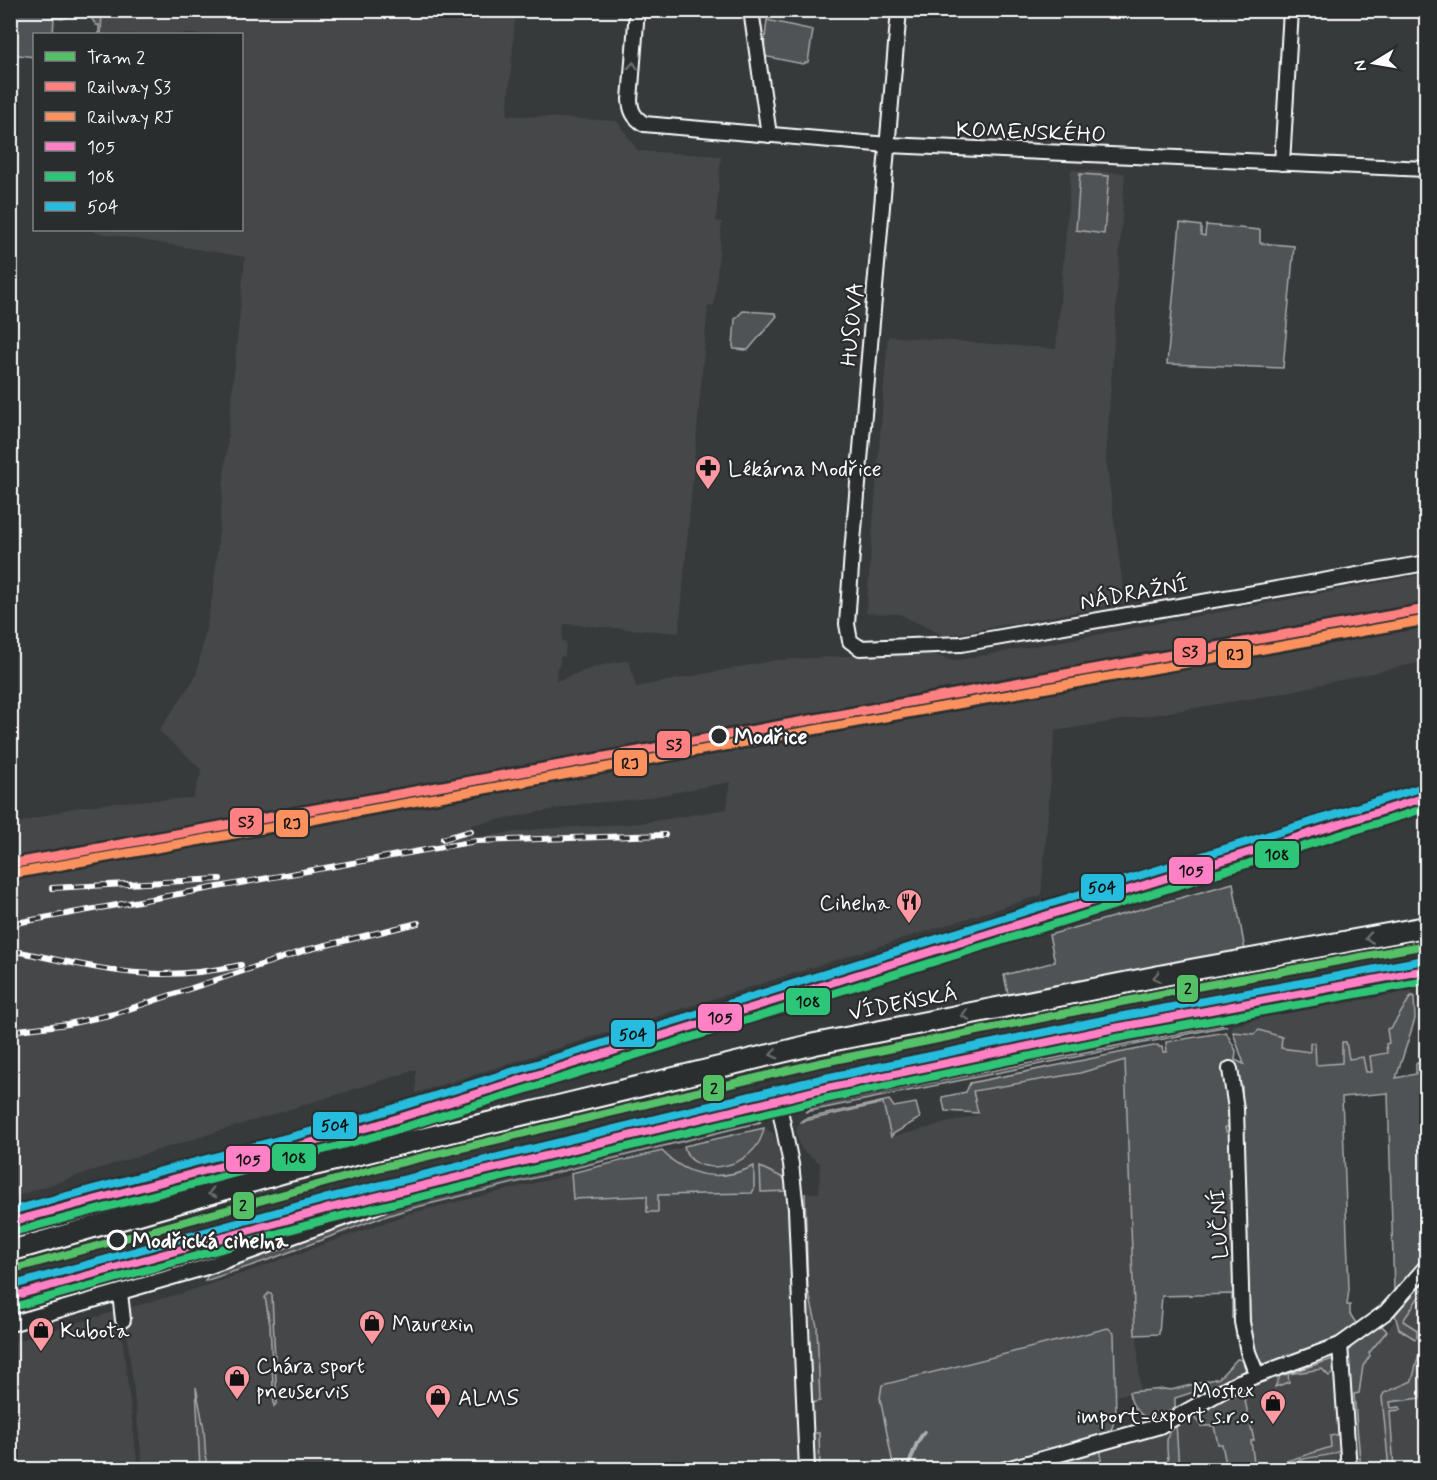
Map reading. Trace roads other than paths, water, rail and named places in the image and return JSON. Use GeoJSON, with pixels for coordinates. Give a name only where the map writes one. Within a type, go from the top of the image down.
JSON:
{"type":"FeatureCollection","features":[{"type":"Feature","properties":{"kind":"highway","name":"VÍDEŇSKÁ"},"geometry":{"type":"LineString","coordinates":[[10,1251],[289,1171],[815,1044],[1185,971],[1426,927]]}},
{"type":"Feature","properties":{"kind":"highway"},"geometry":{"type":"LineString","coordinates":[[10,1297],[326,1209],[778,1100],[1115,1028],[1426,970]]}},
{"type":"Feature","properties":{"kind":"street","name":"KOMENSKÉHO"},"geometry":{"type":"LineString","coordinates":[[637,10],[630,100],[631,111],[636,119],[644,124],[888,145],[1426,169]]}},
{"type":"Feature","properties":{"kind":"street"},"geometry":{"type":"LineString","coordinates":[[751,10],[769,135]]}},
{"type":"Feature","properties":{"kind":"street","name":"HUSOVA"},"geometry":{"type":"LineString","coordinates":[[850,641],[847,624],[851,565],[899,10]]}},
{"type":"Feature","properties":{"kind":"street"},"geometry":{"type":"LineString","coordinates":[[1282,163],[1291,10]]}},
{"type":"Feature","properties":{"kind":"street","name":"NÁDRAŽNÍ"},"geometry":{"type":"LineString","coordinates":[[850,641],[860,648],[961,644],[1426,563]]}},
{"type":"Feature","properties":{"kind":"street"},"geometry":{"type":"LineString","coordinates":[[10,1222],[373,1126],[1426,797]]}},
{"type":"Feature","properties":{"kind":"street","name":"LUČNÍ"},"geometry":{"type":"LineString","coordinates":[[1230,1069],[1236,1109],[1242,1322],[1248,1352],[1257,1375]]}},
{"type":"Feature","properties":{"kind":"street"},"geometry":{"type":"LineString","coordinates":[[778,1100],[791,1164],[796,1209],[806,1402],[807,1470]]}},
{"type":"Feature","properties":{"kind":"street"},"geometry":{"type":"LineString","coordinates":[[10,1324],[210,1266],[454,1179]]}},
{"type":"Feature","properties":{"kind":"street"},"geometry":{"type":"LineString","coordinates":[[1003,1470],[1160,1426],[1239,1382],[1340,1345],[1386,1312],[1426,1267]]}},
{"type":"Feature","properties":{"kind":"street"},"geometry":{"type":"LineString","coordinates":[[120,1293],[123,1320]]}},
{"type":"Feature","properties":{"kind":"street"},"geometry":{"type":"LineString","coordinates":[[1340,1345],[1349,1470]]}},
{"type":"Feature","properties":{"kind":"waterway"},"geometry":{"type":"LineString","coordinates":[[907,1470],[917,1443],[924,1432]]}},
{"type":"Feature","properties":{"kind":"railway"},"geometry":{"type":"LineString","coordinates":[[443,839],[471,831]]}},
{"type":"Feature","properties":{"kind":"railway"},"geometry":{"type":"LineString","coordinates":[[10,924],[476,841],[665,835]]}},
{"type":"Feature","properties":{"kind":"railway"},"geometry":{"type":"LineString","coordinates":[[52,888],[220,879]]}},
{"type":"Feature","properties":{"kind":"railway"},"geometry":{"type":"LineString","coordinates":[[10,1031],[68,1024],[114,1014],[306,950],[418,923]]}},
{"type":"Feature","properties":{"kind":"railway"},"geometry":{"type":"LineString","coordinates":[[10,950],[122,972],[190,973],[241,965]]}},
{"type":"Feature","properties":{"kind":"tram line","name":"2"},"geometry":{"type":"LineString","coordinates":[[10,1270],[382,1167],[819,1063],[1191,988],[1426,945]]}},
{"type":"Feature","properties":{"kind":"rail line","name":"S3"},"geometry":{"type":"LineString","coordinates":[[10,864],[1426,609]]}},
{"type":"Feature","properties":{"kind":"rail line","name":"RJ"},"geometry":{"type":"LineString","coordinates":[[12,874],[1426,620]]}},
{"type":"Feature","properties":{"kind":"place","name":"Lékárna Modřice"},"geometry":{"type":"Point","coordinates":[708,491]}},
{"type":"Feature","properties":{"kind":"place","name":"Modřice"},"geometry":{"type":"Point","coordinates":[719,736]}},
{"type":"Feature","properties":{"kind":"place","name":"Cihelna"},"geometry":{"type":"Point","coordinates":[909,925]}},
{"type":"Feature","properties":{"kind":"place","name":"Modřická cihelna"},"geometry":{"type":"Point","coordinates":[117,1240]}},
{"type":"Feature","properties":{"kind":"place","name":"Maurexin"},"geometry":{"type":"Point","coordinates":[372,1346]}},
{"type":"Feature","properties":{"kind":"place","name":"Kubota"},"geometry":{"type":"Point","coordinates":[41,1353]}},
{"type":"Feature","properties":{"kind":"place","name":"Chára sport pneuservis"},"geometry":{"type":"Point","coordinates":[237,1401]}},
{"type":"Feature","properties":{"kind":"place","name":"ALMS"},"geometry":{"type":"Point","coordinates":[438,1420]}},
{"type":"Feature","properties":{"kind":"place","name":"Mostex import-export s.r.o."},"geometry":{"type":"Point","coordinates":[1273,1426]}}]}
